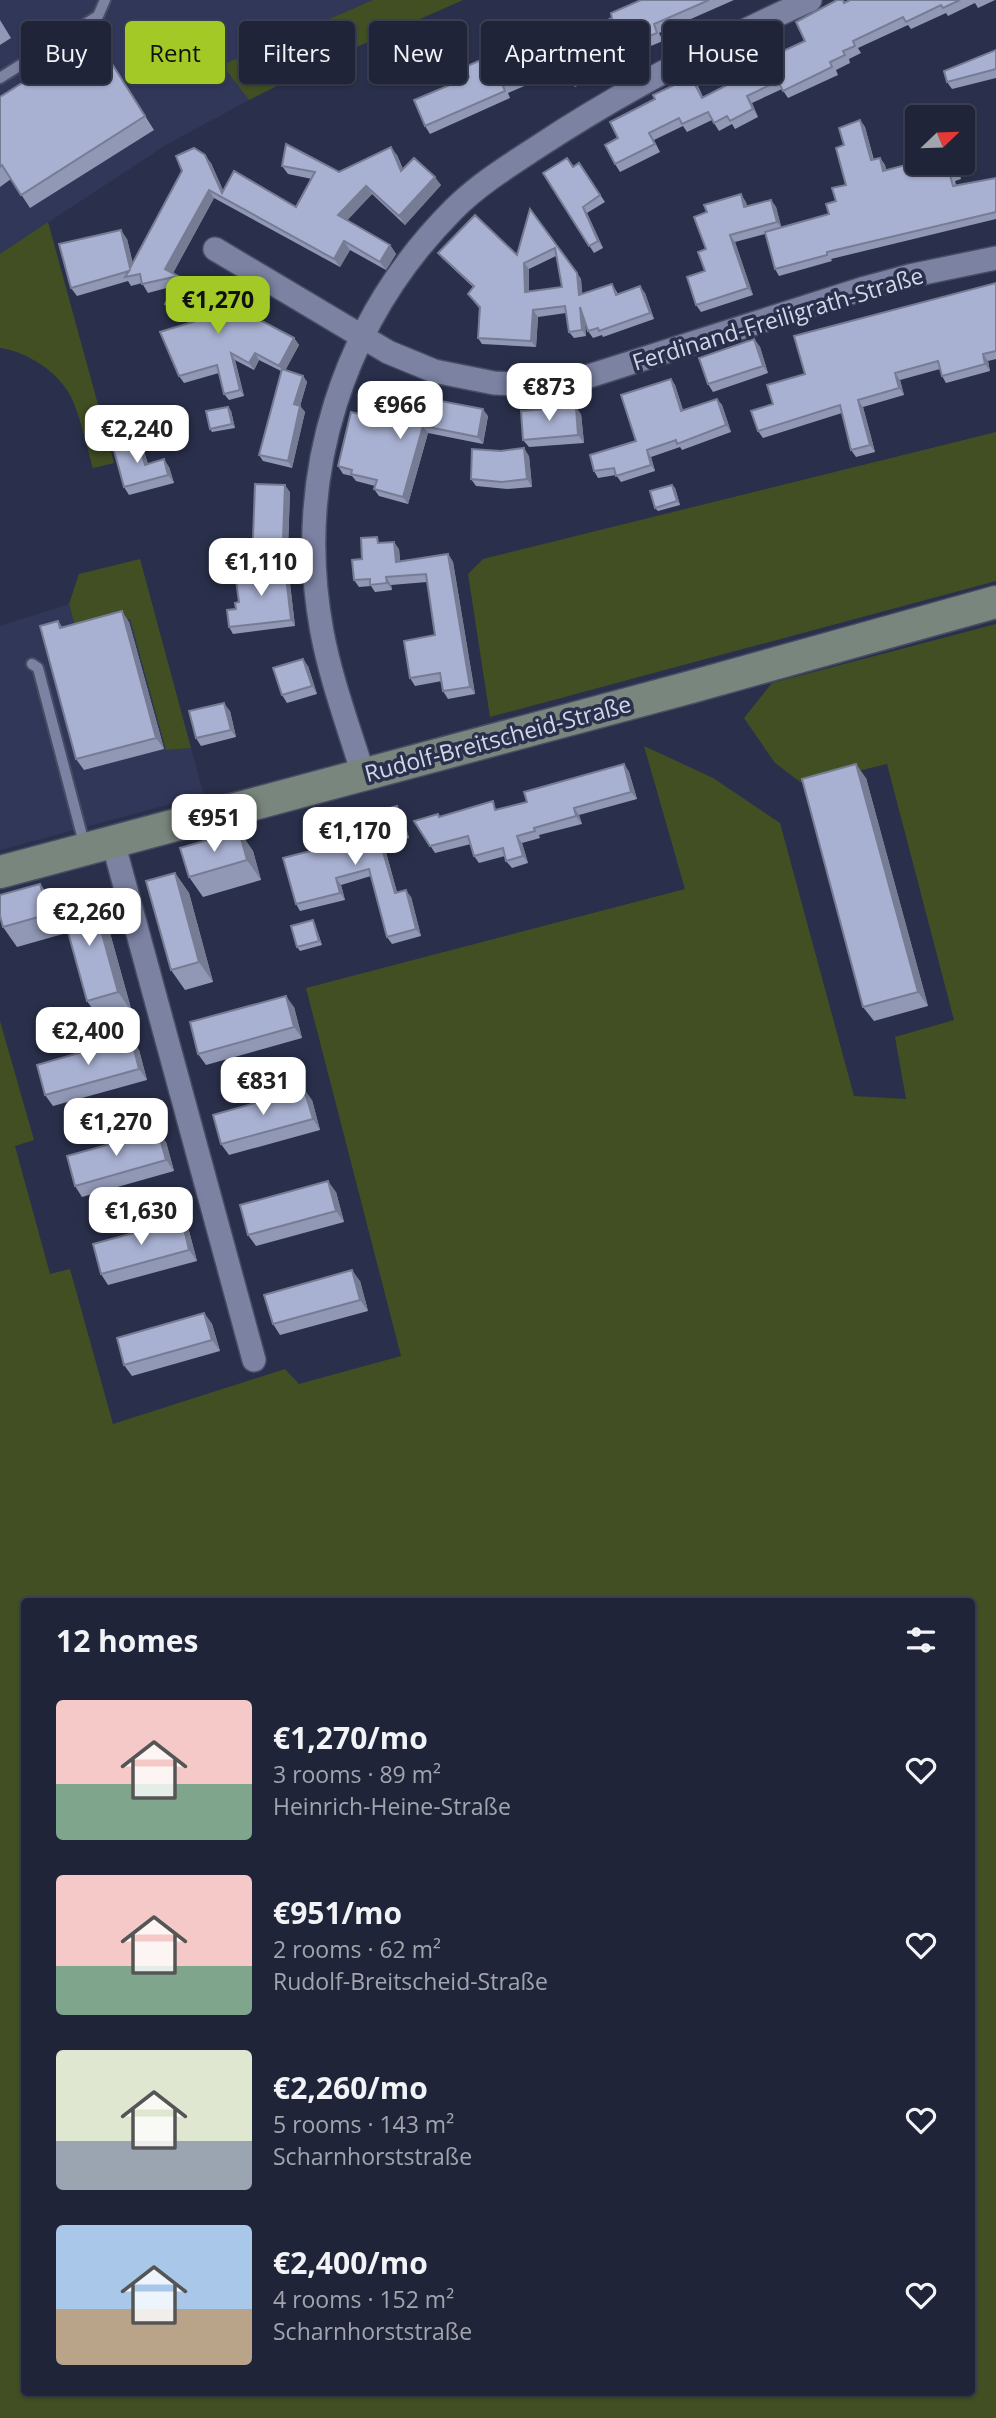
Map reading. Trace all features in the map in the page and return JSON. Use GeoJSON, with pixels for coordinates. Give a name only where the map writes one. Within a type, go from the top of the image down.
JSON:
{"type":"FeatureCollection","features":[{"type":"Feature","properties":{"kind":"street"},"geometry":{"type":"LineString","coordinates":[[363,775],[322,633],[314,556],[318,482],[324,446],[333,406],[361,335],[413,254],[456,208],[483,185],[573,124],[688,60],[810,0]]}},
{"type":"Feature","properties":{"kind":"street","name":"Ferdinand-Freiligrath-Straße"},"geometry":{"type":"LineString","coordinates":[[215,249],[388,352],[434,371],[516,384],[583,378],[909,276],[996,258]]}},
{"type":"Feature","properties":{"kind":"street","name":"Rudolf-Breitscheid-Straße"},"geometry":{"type":"LineString","coordinates":[[0,872],[691,687],[996,602]]}},
{"type":"Feature","properties":{"kind":"street"},"geometry":{"type":"LineString","coordinates":[[100,846],[254,1360]]}},
{"type":"Feature","properties":{"kind":"lane"},"geometry":{"type":"LineString","coordinates":[[0,78],[98,16],[104,0]]}},
{"type":"Feature","properties":{"kind":"lane"},"geometry":{"type":"LineString","coordinates":[[32,664],[38,668],[100,846]]}},
{"type":"Feature","properties":{"kind":"shaded area"},"geometry":{"type":"Polygon","coordinates":[[[0,0],[373,0],[324,21],[239,21],[239,58],[225,64],[225,21],[125,21],[125,84],[225,84],[225,69],[249,100],[166,145],[0,254],[0,0]]]}},
{"type":"Feature","properties":{"kind":"shaded area"},"geometry":{"type":"Polygon","coordinates":[[[69,604],[77,632],[130,619],[166,750],[191,748],[204,795],[0,850],[0,626],[69,604]]]}},
{"type":"Feature","properties":{"kind":"green space"},"geometry":{"type":"Polygon","coordinates":[[[373,0],[463,0],[415,21],[369,21],[369,41],[355,48],[355,21],[324,21],[373,0]]]}},
{"type":"Feature","properties":{"kind":"green space"},"geometry":{"type":"Polygon","coordinates":[[[239,58],[239,84],[281,84],[249,100],[225,69],[225,64],[239,58]]]}},
{"type":"Feature","properties":{"kind":"green space"},"geometry":{"type":"Polygon","coordinates":[[[48,222],[114,463],[93,468],[77,410],[65,386],[30,358],[0,348],[0,254],[48,222]]]}},
{"type":"Feature","properties":{"kind":"green space"},"geometry":{"type":"Polygon","coordinates":[[[996,432],[996,581],[490,717],[468,574],[483,559],[996,432]]]}},
{"type":"Feature","properties":{"kind":"green space"},"geometry":{"type":"Polygon","coordinates":[[[140,559],[191,748],[166,750],[130,619],[77,633],[69,604],[79,574],[140,559]]]}},
{"type":"Feature","properties":{"kind":"green space"},"geometry":{"type":"Polygon","coordinates":[[[996,624],[996,2418],[0,2418],[0,1021],[34,1140],[15,1146],[50,1274],[70,1269],[113,1424],[285,1369],[299,1384],[401,1356],[306,988],[685,889],[644,746],[713,778],[780,823],[854,1096],[906,1099],[895,1037],[954,1020],[887,764],[803,784],[775,763],[744,718],[772,683],[996,624]]]}},
{"type":"Feature","properties":{"kind":"building"},"geometry":{"type":"Polygon","coordinates":[[[641,0],[709,0],[654,24],[657,33],[649,36],[649,21],[605,21],[612,18],[611,13],[641,0]]]}},
{"type":"Feature","properties":{"kind":"building"},"geometry":{"type":"Polygon","coordinates":[[[837,0],[843,0],[844,3],[850,0],[960,0],[943,8],[941,5],[906,22],[903,17],[853,41],[855,46],[843,51],[845,55],[830,62],[832,67],[783,91],[780,84],[783,84],[783,51],[805,41],[796,22],[837,0]]]}},
{"type":"Feature","properties":{"kind":"building"},"geometry":{"type":"Polygon","coordinates":[[[996,50],[996,69],[947,82],[944,71],[996,50]]]}},
{"type":"Feature","properties":{"kind":"building"},"geometry":{"type":"Polygon","coordinates":[[[481,60],[481,84],[508,84],[503,86],[505,91],[425,126],[414,100],[452,84],[467,84],[467,66],[481,60]]]}},
{"type":"Feature","properties":{"kind":"building"},"geometry":{"type":"Polygon","coordinates":[[[111,62],[145,116],[21,195],[2,165],[0,167],[0,97],[21,84],[111,84],[111,62]]]}},
{"type":"Feature","properties":{"kind":"building"},"geometry":{"type":"Polygon","coordinates":[[[676,84],[695,84],[702,98],[729,84],[772,84],[747,96],[753,109],[730,121],[727,116],[714,123],[708,112],[682,124],[679,118],[649,133],[655,144],[615,164],[605,145],[618,138],[610,122],[655,99],[653,95],[676,84]]]}},
{"type":"Feature","properties":{"kind":"building"},"geometry":{"type":"Polygon","coordinates":[[[860,120],[871,160],[880,158],[883,171],[905,165],[905,175],[950,175],[953,186],[996,178],[996,212],[827,252],[827,255],[775,269],[765,232],[829,214],[826,204],[836,201],[832,188],[846,185],[836,148],[844,145],[839,128],[860,120]]]}},
{"type":"Feature","properties":{"kind":"building"},"geometry":{"type":"Polygon","coordinates":[[[286,144],[339,172],[391,147],[401,171],[414,158],[435,177],[399,216],[366,186],[338,215],[390,245],[380,262],[344,241],[334,259],[209,190],[165,269],[178,276],[142,284],[140,274],[125,277],[129,271],[71,288],[59,244],[121,230],[130,268],[182,171],[176,156],[194,148],[205,155],[222,193],[234,171],[296,207],[315,172],[282,166],[286,144]]]}},
{"type":"Feature","properties":{"kind":"building"},"geometry":{"type":"Polygon","coordinates":[[[567,158],[573,167],[579,163],[600,195],[583,207],[598,241],[589,246],[543,173],[567,158]]]}},
{"type":"Feature","properties":{"kind":"building"},"geometry":{"type":"Polygon","coordinates":[[[741,194],[744,207],[771,200],[777,222],[730,235],[748,288],[696,305],[687,277],[705,271],[698,252],[706,249],[694,217],[707,212],[704,205],[741,194]]]}},
{"type":"Feature","properties":{"kind":"building"},"geometry":{"type":"Polygon","coordinates":[[[530,209],[577,273],[579,295],[612,284],[616,295],[640,286],[650,313],[599,331],[598,328],[588,331],[580,307],[582,330],[569,332],[565,306],[533,310],[531,341],[478,338],[480,307],[468,294],[474,286],[438,253],[475,215],[517,255],[530,209]],[[555,248],[524,263],[525,292],[562,287],[555,248]]]}},
{"type":"Feature","properties":{"kind":"building"},"geometry":{"type":"Polygon","coordinates":[[[179,278],[294,338],[279,366],[255,353],[249,363],[231,353],[240,390],[224,394],[217,365],[179,376],[160,332],[196,321],[165,304],[179,278]]]}},
{"type":"Feature","properties":{"kind":"building"},"geometry":{"type":"Polygon","coordinates":[[[996,283],[996,351],[983,354],[985,364],[942,376],[938,361],[895,373],[899,388],[858,400],[870,445],[851,450],[840,405],[758,431],[751,411],[773,404],[767,385],[805,374],[794,336],[996,283]]]}},
{"type":"Feature","properties":{"kind":"building"},"geometry":{"type":"Polygon","coordinates":[[[754,339],[763,366],[708,384],[699,358],[754,339]]]}},
{"type":"Feature","properties":{"kind":"building"},"geometry":{"type":"Polygon","coordinates":[[[282,369],[303,376],[294,404],[300,406],[288,461],[259,455],[282,369]]]}},
{"type":"Feature","properties":{"kind":"building"},"geometry":{"type":"Polygon","coordinates":[[[671,379],[681,411],[717,399],[726,425],[677,444],[676,440],[647,450],[651,465],[616,476],[614,468],[594,471],[590,455],[636,441],[621,395],[671,379]]]}},
{"type":"Feature","properties":{"kind":"building"},"geometry":{"type":"Polygon","coordinates":[[[430,399],[483,409],[478,437],[423,426],[403,497],[374,489],[377,480],[351,474],[352,470],[338,466],[351,412],[391,422],[396,403],[428,411],[430,399]]]}},
{"type":"Feature","properties":{"kind":"building"},"geometry":{"type":"Polygon","coordinates":[[[228,407],[232,424],[210,429],[206,411],[228,407]]]}},
{"type":"Feature","properties":{"kind":"building"},"geometry":{"type":"Polygon","coordinates":[[[576,407],[578,435],[523,440],[521,411],[576,407]]]}},
{"type":"Feature","properties":{"kind":"building"},"geometry":{"type":"Polygon","coordinates":[[[138,440],[145,465],[164,459],[168,475],[124,487],[113,447],[138,440]]]}},
{"type":"Feature","properties":{"kind":"building"},"geometry":{"type":"Polygon","coordinates":[[[524,448],[527,479],[502,482],[471,479],[472,449],[501,451],[524,448]]]}},
{"type":"Feature","properties":{"kind":"building"},"geometry":{"type":"Polygon","coordinates":[[[255,484],[285,485],[283,540],[253,539],[255,484]]]}},
{"type":"Feature","properties":{"kind":"building"},"geometry":{"type":"Polygon","coordinates":[[[672,485],[677,501],[655,508],[650,491],[672,485]]]}},
{"type":"Feature","properties":{"kind":"building"},"geometry":{"type":"Polygon","coordinates":[[[377,537],[378,543],[394,542],[396,562],[448,554],[470,687],[443,691],[440,673],[410,678],[404,641],[435,635],[426,574],[386,577],[387,583],[370,585],[370,579],[354,580],[352,560],[362,559],[361,538],[377,537]]]}},
{"type":"Feature","properties":{"kind":"building"},"geometry":{"type":"Polygon","coordinates":[[[285,568],[291,620],[229,627],[227,610],[236,609],[235,603],[239,602],[235,573],[285,568]]]}},
{"type":"Feature","properties":{"kind":"building"},"geometry":{"type":"Polygon","coordinates":[[[122,611],[156,738],[76,759],[40,626],[58,621],[60,628],[122,611]]]}},
{"type":"Feature","properties":{"kind":"building"},"geometry":{"type":"Polygon","coordinates":[[[303,659],[312,686],[282,695],[273,668],[303,659]]]}},
{"type":"Feature","properties":{"kind":"building"},"geometry":{"type":"Polygon","coordinates":[[[224,703],[231,730],[196,738],[189,711],[224,703]]]}},
{"type":"Feature","properties":{"kind":"building"},"geometry":{"type":"Polygon","coordinates":[[[624,764],[631,792],[574,808],[576,816],[534,828],[535,831],[517,836],[523,856],[506,861],[503,848],[474,856],[468,836],[430,846],[414,821],[438,814],[439,817],[493,801],[495,810],[527,802],[524,792],[624,764]]]}},
{"type":"Feature","properties":{"kind":"building"},"geometry":{"type":"Polygon","coordinates":[[[856,764],[918,992],[863,1007],[802,779],[856,764]]]}},
{"type":"Feature","properties":{"kind":"building"},"geometry":{"type":"Polygon","coordinates":[[[397,806],[404,831],[379,838],[395,893],[406,890],[416,929],[387,937],[369,869],[336,878],[340,893],[296,904],[283,858],[338,844],[334,830],[347,827],[345,820],[397,806]]]}},
{"type":"Feature","properties":{"kind":"building"},"geometry":{"type":"Polygon","coordinates":[[[239,831],[247,860],[189,877],[180,848],[239,831]]]}},
{"type":"Feature","properties":{"kind":"building"},"geometry":{"type":"Polygon","coordinates":[[[175,873],[199,962],[171,970],[146,881],[175,873]]]}},
{"type":"Feature","properties":{"kind":"building"},"geometry":{"type":"Polygon","coordinates":[[[40,884],[49,914],[3,927],[0,895],[40,884]]]}},
{"type":"Feature","properties":{"kind":"building"},"geometry":{"type":"Polygon","coordinates":[[[91,894],[118,992],[87,1001],[60,903],[91,894]]]}},
{"type":"Feature","properties":{"kind":"building"},"geometry":{"type":"Polygon","coordinates":[[[313,920],[319,941],[297,947],[291,926],[313,920]]]}},
{"type":"Feature","properties":{"kind":"building"},"geometry":{"type":"Polygon","coordinates":[[[286,996],[294,1027],[198,1054],[190,1022],[286,996]]]}},
{"type":"Feature","properties":{"kind":"building"},"geometry":{"type":"Polygon","coordinates":[[[131,1038],[139,1069],[45,1095],[37,1065],[131,1038]]]}},
{"type":"Feature","properties":{"kind":"building"},"geometry":{"type":"Polygon","coordinates":[[[304,1089],[313,1119],[221,1144],[213,1115],[304,1089]]]}},
{"type":"Feature","properties":{"kind":"building"},"geometry":{"type":"Polygon","coordinates":[[[158,1131],[166,1160],[75,1186],[67,1156],[158,1131]]]}},
{"type":"Feature","properties":{"kind":"building"},"geometry":{"type":"Polygon","coordinates":[[[328,1181],[336,1211],[248,1235],[240,1205],[328,1181]]]}},
{"type":"Feature","properties":{"kind":"building"},"geometry":{"type":"Polygon","coordinates":[[[182,1220],[189,1250],[101,1274],[93,1244],[182,1220]]]}},
{"type":"Feature","properties":{"kind":"building"},"geometry":{"type":"Polygon","coordinates":[[[352,1270],[360,1300],[273,1324],[264,1295],[352,1270]]]}},
{"type":"Feature","properties":{"kind":"building"},"geometry":{"type":"Polygon","coordinates":[[[204,1313],[212,1340],[124,1365],[117,1338],[204,1313]]]}}]}
